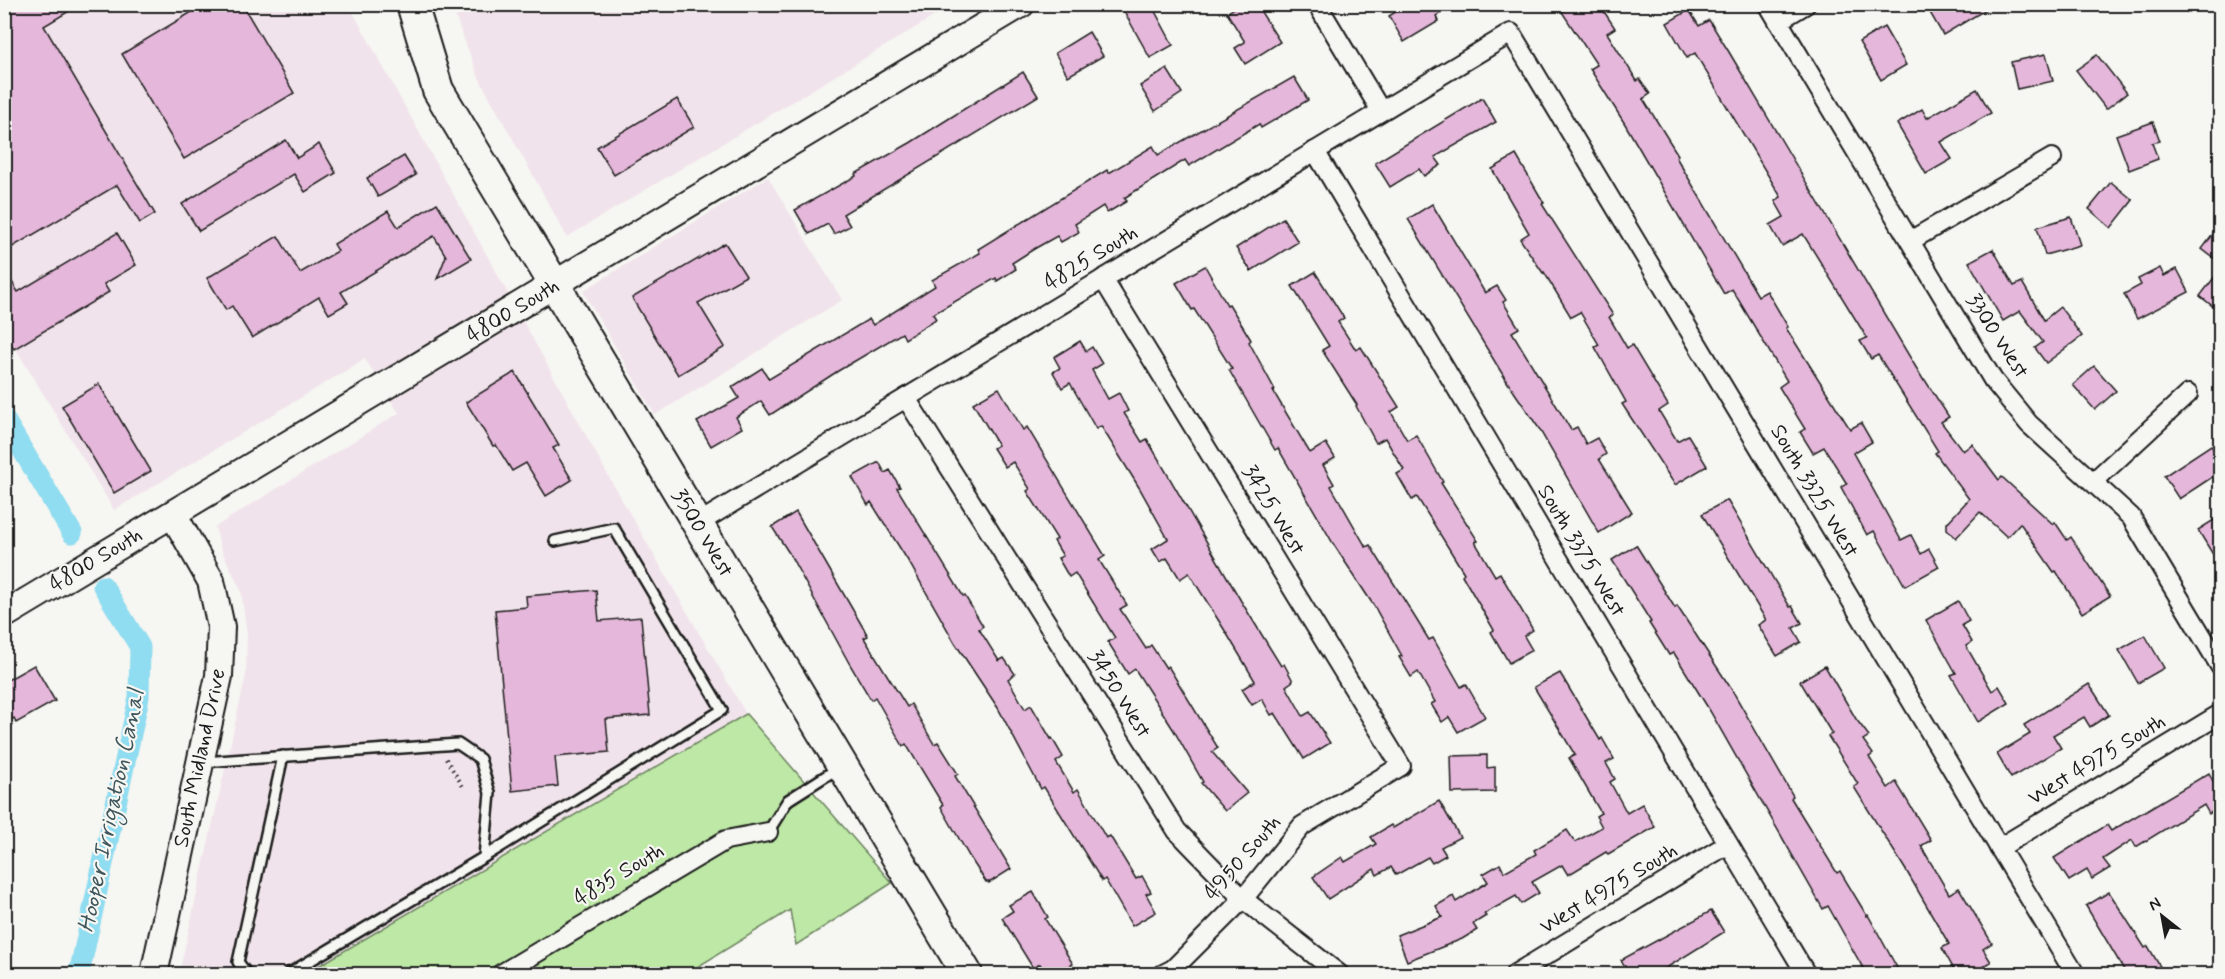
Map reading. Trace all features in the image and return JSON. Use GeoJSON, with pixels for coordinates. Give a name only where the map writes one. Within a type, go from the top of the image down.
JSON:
{"type":"FeatureCollection","features":[{"type":"Feature","properties":{"kind":"main road","name":"3500 West"},"geometry":{"type":"LineString","coordinates":[[411,4],[438,90],[967,975]]}},
{"type":"Feature","properties":{"kind":"street","name":"4800 South"},"geometry":{"type":"LineString","coordinates":[[4,615],[1022,4]]}},
{"type":"Feature","properties":{"kind":"street"},"geometry":{"type":"LineString","coordinates":[[1317,4],[1381,111]]}},
{"type":"Feature","properties":{"kind":"street","name":"3300 West"},"geometry":{"type":"LineString","coordinates":[[1768,4],[1993,380],[2029,424],[2131,517],[2220,666]]}},
{"type":"Feature","properties":{"kind":"street"},"geometry":{"type":"LineString","coordinates":[[1778,21],[1806,4]]}},
{"type":"Feature","properties":{"kind":"street","name":"4825 South"},"geometry":{"type":"LineString","coordinates":[[696,524],[1511,33]]}},
{"type":"Feature","properties":{"kind":"street","name":"South 3325 West"},"geometry":{"type":"LineString","coordinates":[[1511,33],[2075,975]]}},
{"type":"Feature","properties":{"kind":"street","name":"South 3375 West"},"geometry":{"type":"LineString","coordinates":[[1315,151],[1806,975]]}},
{"type":"Feature","properties":{"kind":"street"},"geometry":{"type":"LineString","coordinates":[[1910,241],[2052,158]]}},
{"type":"Feature","properties":{"kind":"street","name":"3425 West"},"geometry":{"type":"LineString","coordinates":[[1103,279],[1401,766]]}},
{"type":"Feature","properties":{"kind":"street"},"geometry":{"type":"LineString","coordinates":[[2093,482],[2188,394]]}},
{"type":"Feature","properties":{"kind":"street","name":"3450 West"},"geometry":{"type":"LineString","coordinates":[[906,398],[1176,831],[1243,899],[1339,975]]}},
{"type":"Feature","properties":{"kind":"street","name":"South Midland Drive"},"geometry":{"type":"LineString","coordinates":[[154,975],[219,676],[221,627],[211,581],[173,514]]}},
{"type":"Feature","properties":{"kind":"street","name":"West 4975 South"},"geometry":{"type":"LineString","coordinates":[[1999,848],[2220,714]]}},
{"type":"Feature","properties":{"kind":"street","name":"4950 South"},"geometry":{"type":"LineString","coordinates":[[1164,975],[1173,969],[1243,899],[1302,826],[1401,766]]}},
{"type":"Feature","properties":{"kind":"street","name":"4835 South"},"geometry":{"type":"LineString","coordinates":[[501,975],[726,840],[768,832]]}},
{"type":"Feature","properties":{"kind":"street","name":"West 4975 South"},"geometry":{"type":"LineString","coordinates":[[1515,975],[1728,844]]}},
{"type":"Feature","properties":{"kind":"lane"},"geometry":{"type":"LineString","coordinates":[[288,975],[722,710],[614,528],[555,541]]}},
{"type":"Feature","properties":{"kind":"lane"},"geometry":{"type":"LineString","coordinates":[[200,762],[458,744],[480,759],[490,793],[484,857]]}},
{"type":"Feature","properties":{"kind":"lane"},"geometry":{"type":"LineString","coordinates":[[247,975],[238,962],[284,756]]}},
{"type":"Feature","properties":{"kind":"lane"},"geometry":{"type":"LineString","coordinates":[[768,832],[788,800],[842,766]]}},
{"type":"Feature","properties":{"kind":"path"},"geometry":{"type":"LineString","coordinates":[[437,746],[464,788]]}},
{"type":"Feature","properties":{"kind":"shaded area"},"geometry":{"type":"Polygon","coordinates":[[[5,5],[349,5],[615,488],[746,714],[305,974],[179,974],[246,675],[247,635],[241,590],[221,549],[215,527],[399,413],[365,359],[114,510],[5,331],[5,5]]]}},
{"type":"Feature","properties":{"kind":"shaded area"},"geometry":{"type":"Polygon","coordinates":[[[451,5],[953,5],[567,237],[479,78],[451,5]]]}},
{"type":"Feature","properties":{"kind":"shaded area"},"geometry":{"type":"Polygon","coordinates":[[[768,177],[842,300],[655,415],[583,291],[768,177]]]}},
{"type":"Feature","properties":{"kind":"green space"},"geometry":{"type":"Polygon","coordinates":[[[746,714],[892,883],[796,945],[790,910],[686,974],[305,974],[746,714]]]}},
{"type":"Feature","properties":{"kind":"building"},"geometry":{"type":"Polygon","coordinates":[[[4,4],[81,4],[44,26],[155,214],[140,223],[117,185],[4,252],[4,4]]]}},
{"type":"Feature","properties":{"kind":"building"},"geometry":{"type":"Polygon","coordinates":[[[205,4],[242,4],[294,93],[184,159],[122,54],[205,4]]]}},
{"type":"Feature","properties":{"kind":"building"},"geometry":{"type":"Polygon","coordinates":[[[1120,4],[1151,4],[1173,45],[1150,58],[1120,4]]]}},
{"type":"Feature","properties":{"kind":"building"},"geometry":{"type":"Polygon","coordinates":[[[1240,4],[1256,4],[1280,42],[1245,64],[1235,48],[1245,42],[1227,13],[1240,4]]]}},
{"type":"Feature","properties":{"kind":"building"},"geometry":{"type":"Polygon","coordinates":[[[1408,4],[1455,4],[1436,16],[1439,21],[1404,42],[1389,16],[1408,4]]]}},
{"type":"Feature","properties":{"kind":"building"},"geometry":{"type":"Polygon","coordinates":[[[1573,4],[1599,4],[1615,28],[1607,33],[1637,81],[1640,79],[1650,94],[1643,99],[1678,155],[1676,157],[1758,296],[1767,291],[1788,327],[1786,328],[1850,429],[1861,423],[1872,442],[1853,453],[1901,540],[1911,535],[1921,554],[1929,549],[1939,567],[1905,586],[1874,531],[1867,535],[1841,487],[1847,484],[1824,447],[1813,453],[1800,432],[1805,429],[1779,387],[1787,381],[1732,289],[1724,294],[1625,124],[1590,69],[1597,65],[1562,12],[1573,4]]]}},
{"type":"Feature","properties":{"kind":"building"},"geometry":{"type":"Polygon","coordinates":[[[1925,4],[1995,4],[1943,35],[1925,4]]]}},
{"type":"Feature","properties":{"kind":"building"},"geometry":{"type":"Polygon","coordinates":[[[1689,10],[1699,26],[1709,20],[1729,52],[1924,381],[1949,417],[1941,422],[1963,451],[1972,444],[1999,480],[2002,477],[2053,524],[2055,522],[2067,540],[2071,537],[2110,596],[2082,613],[2056,571],[2054,572],[2020,523],[2007,537],[1980,512],[1956,538],[1947,529],[1947,523],[1969,499],[1935,453],[1938,451],[1878,355],[1871,359],[1860,341],[1867,338],[1803,234],[1782,246],[1770,225],[1784,217],[1775,201],[1781,197],[1695,53],[1687,58],[1667,23],[1689,10]]]}},
{"type":"Feature","properties":{"kind":"building"},"geometry":{"type":"Polygon","coordinates":[[[1884,27],[1906,65],[1881,80],[1859,42],[1884,27]]]}},
{"type":"Feature","properties":{"kind":"building"},"geometry":{"type":"Polygon","coordinates":[[[1089,32],[1103,56],[1068,76],[1055,53],[1089,32]]]}},
{"type":"Feature","properties":{"kind":"building"},"geometry":{"type":"Polygon","coordinates":[[[2046,54],[2053,81],[2017,89],[2011,62],[2046,54]]]}},
{"type":"Feature","properties":{"kind":"building"},"geometry":{"type":"Polygon","coordinates":[[[2097,55],[2127,93],[2106,109],[2076,70],[2097,55]]]}},
{"type":"Feature","properties":{"kind":"building"},"geometry":{"type":"Polygon","coordinates":[[[1167,69],[1182,93],[1155,111],[1140,86],[1167,69]]]}},
{"type":"Feature","properties":{"kind":"building"},"geometry":{"type":"Polygon","coordinates":[[[1023,72],[1038,96],[843,214],[850,226],[834,234],[828,224],[809,234],[795,210],[856,176],[855,174],[910,143],[1023,72]]]}},
{"type":"Feature","properties":{"kind":"building"},"geometry":{"type":"Polygon","coordinates":[[[1294,77],[1308,100],[1261,128],[1259,124],[1189,166],[1185,160],[1124,198],[1127,201],[1107,213],[1103,206],[1075,224],[1079,232],[1061,242],[1057,236],[1034,249],[1012,263],[1016,269],[933,314],[936,319],[905,339],[902,333],[770,415],[761,401],[736,417],[742,428],[711,446],[697,422],[739,398],[732,387],[762,368],[769,379],[869,319],[873,325],[935,286],[932,280],[980,253],[978,249],[1107,170],[1109,173],[1153,146],[1158,155],[1294,77]]]}},
{"type":"Feature","properties":{"kind":"building"},"geometry":{"type":"Polygon","coordinates":[[[1977,89],[1991,113],[1941,142],[1952,159],[1926,174],[1897,124],[1922,109],[1927,118],[1977,89]]]}},
{"type":"Feature","properties":{"kind":"building"},"geometry":{"type":"Polygon","coordinates":[[[1482,98],[1496,122],[1435,157],[1441,165],[1424,176],[1419,169],[1390,187],[1375,163],[1482,98]]]}},
{"type":"Feature","properties":{"kind":"building"},"geometry":{"type":"Polygon","coordinates":[[[677,99],[694,127],[614,175],[597,147],[677,99]]]}},
{"type":"Feature","properties":{"kind":"building"},"geometry":{"type":"Polygon","coordinates":[[[2153,122],[2160,141],[2152,143],[2158,159],[2129,170],[2116,135],[2153,122]]]}},
{"type":"Feature","properties":{"kind":"building"},"geometry":{"type":"Polygon","coordinates":[[[286,140],[297,158],[319,144],[336,173],[305,192],[294,174],[199,231],[182,204],[286,140]]]}},
{"type":"Feature","properties":{"kind":"building"},"geometry":{"type":"Polygon","coordinates":[[[1516,155],[1544,203],[1542,204],[1613,315],[1609,317],[1627,348],[1632,345],[1668,405],[1659,411],[1677,441],[1688,435],[1707,466],[1675,485],[1622,404],[1626,402],[1595,347],[1599,345],[1580,312],[1571,317],[1544,272],[1520,239],[1529,233],[1492,169],[1516,155]]]}},
{"type":"Feature","properties":{"kind":"building"},"geometry":{"type":"Polygon","coordinates":[[[404,156],[416,175],[378,197],[367,178],[404,156]]]}},
{"type":"Feature","properties":{"kind":"building"},"geometry":{"type":"Polygon","coordinates":[[[2111,182],[2133,200],[2111,228],[2089,209],[2111,182]]]}},
{"type":"Feature","properties":{"kind":"building"},"geometry":{"type":"Polygon","coordinates":[[[437,203],[471,259],[437,279],[446,256],[434,236],[341,292],[348,303],[329,314],[319,297],[252,338],[232,306],[226,310],[207,278],[278,236],[300,273],[338,251],[334,244],[388,211],[398,227],[437,203]]]}},
{"type":"Feature","properties":{"kind":"building"},"geometry":{"type":"Polygon","coordinates":[[[1432,204],[1485,293],[1497,286],[1506,300],[1503,302],[1519,328],[1512,332],[1571,430],[1577,427],[1586,444],[1597,438],[1606,454],[1599,459],[1632,512],[1599,533],[1538,427],[1506,380],[1408,219],[1432,204]]]}},
{"type":"Feature","properties":{"kind":"building"},"geometry":{"type":"Polygon","coordinates":[[[2071,217],[2080,245],[2045,255],[2037,227],[2071,217]]]}},
{"type":"Feature","properties":{"kind":"building"},"geometry":{"type":"Polygon","coordinates":[[[1283,218],[1298,242],[1251,271],[1236,248],[1283,218]]]}},
{"type":"Feature","properties":{"kind":"building"},"geometry":{"type":"Polygon","coordinates":[[[2220,225],[2220,263],[2202,249],[2220,225]]]}},
{"type":"Feature","properties":{"kind":"building"},"geometry":{"type":"Polygon","coordinates":[[[117,233],[136,265],[104,284],[109,292],[14,349],[4,332],[4,269],[18,292],[117,233]]]}},
{"type":"Feature","properties":{"kind":"building"},"geometry":{"type":"Polygon","coordinates":[[[725,243],[746,276],[698,303],[725,347],[678,375],[632,298],[725,243]]]}},
{"type":"Feature","properties":{"kind":"building"},"geometry":{"type":"Polygon","coordinates":[[[1993,249],[2014,286],[2022,282],[2044,320],[2060,307],[2082,336],[2046,363],[2035,348],[2043,342],[2020,311],[2003,321],[1969,262],[1993,249]]]}},
{"type":"Feature","properties":{"kind":"building"},"geometry":{"type":"Polygon","coordinates":[[[1205,266],[1227,305],[1229,304],[1251,340],[1249,342],[1275,390],[1273,391],[1310,453],[1326,443],[1335,458],[1323,465],[1334,484],[1331,486],[1366,547],[1370,545],[1429,640],[1433,638],[1461,687],[1466,684],[1485,717],[1458,732],[1449,717],[1442,722],[1431,704],[1435,702],[1418,672],[1411,677],[1374,606],[1334,545],[1278,448],[1275,450],[1229,370],[1232,369],[1176,283],[1205,266]]]}},
{"type":"Feature","properties":{"kind":"building"},"geometry":{"type":"Polygon","coordinates":[[[2160,268],[2164,276],[2177,269],[2189,292],[2137,319],[2124,294],[2141,285],[2138,279],[2160,268]]]}},
{"type":"Feature","properties":{"kind":"building"},"geometry":{"type":"Polygon","coordinates":[[[2220,270],[2220,312],[2200,296],[2220,270]]]}},
{"type":"Feature","properties":{"kind":"building"},"geometry":{"type":"Polygon","coordinates":[[[1315,272],[1344,318],[1338,322],[1356,350],[1361,347],[1399,407],[1391,412],[1407,440],[1416,435],[1443,482],[1441,483],[1478,541],[1475,542],[1495,576],[1500,573],[1533,630],[1524,636],[1532,650],[1509,663],[1491,632],[1494,630],[1462,575],[1464,573],[1417,497],[1412,500],[1397,474],[1404,470],[1385,438],[1376,443],[1357,405],[1322,350],[1329,346],[1292,286],[1315,272]]]}},
{"type":"Feature","properties":{"kind":"building"},"geometry":{"type":"Polygon","coordinates":[[[1080,341],[1086,351],[1092,347],[1102,364],[1092,370],[1108,399],[1119,393],[1128,411],[1124,413],[1142,442],[1147,439],[1241,601],[1281,666],[1284,664],[1293,681],[1286,686],[1303,716],[1310,712],[1330,743],[1304,759],[1275,713],[1271,715],[1262,699],[1252,705],[1242,689],[1255,681],[1227,634],[1189,573],[1180,579],[1167,558],[1160,562],[1152,549],[1168,539],[1140,489],[1101,426],[1096,429],[1070,383],[1062,388],[1053,372],[1060,368],[1054,357],[1080,341]]]}},
{"type":"Feature","properties":{"kind":"building"},"geometry":{"type":"Polygon","coordinates":[[[2094,366],[2116,391],[2095,410],[2073,385],[2094,366]]]}},
{"type":"Feature","properties":{"kind":"building"},"geometry":{"type":"Polygon","coordinates":[[[515,372],[559,445],[553,448],[572,480],[546,496],[526,463],[512,471],[496,445],[493,446],[466,402],[515,372]]]}},
{"type":"Feature","properties":{"kind":"building"},"geometry":{"type":"Polygon","coordinates":[[[99,384],[151,471],[114,493],[62,406],[99,384]]]}},
{"type":"Feature","properties":{"kind":"building"},"geometry":{"type":"Polygon","coordinates":[[[999,388],[1023,430],[1027,427],[1105,556],[1099,560],[1127,605],[1120,609],[1146,649],[1151,645],[1166,668],[1168,666],[1218,748],[1212,752],[1247,793],[1225,811],[1201,783],[1203,782],[1173,729],[1135,669],[1128,674],[1108,642],[1115,638],[1075,573],[1069,577],[1058,558],[1063,556],[1054,541],[1057,539],[1027,491],[1030,489],[1013,462],[1005,467],[993,448],[998,445],[973,403],[999,388]]]}},
{"type":"Feature","properties":{"kind":"building"},"geometry":{"type":"Polygon","coordinates":[[[2211,445],[2220,460],[2220,472],[2179,499],[2164,476],[2211,445]]]}},
{"type":"Feature","properties":{"kind":"building"},"geometry":{"type":"Polygon","coordinates":[[[879,462],[885,473],[890,470],[900,487],[897,488],[983,626],[979,629],[999,661],[1004,658],[1015,674],[1008,679],[1025,709],[1031,705],[1052,738],[1063,757],[1056,762],[1074,792],[1078,789],[1106,838],[1110,836],[1136,879],[1142,876],[1151,892],[1146,894],[1156,912],[1132,926],[1105,879],[1102,881],[1044,787],[1041,789],[998,708],[955,643],[871,502],[868,505],[852,477],[879,462]]]}},
{"type":"Feature","properties":{"kind":"building"},"geometry":{"type":"Polygon","coordinates":[[[1727,500],[1790,607],[1792,606],[1802,623],[1793,628],[1801,642],[1777,656],[1758,625],[1766,620],[1702,514],[1727,500]]]}},
{"type":"Feature","properties":{"kind":"building"},"geometry":{"type":"Polygon","coordinates":[[[796,512],[868,636],[864,638],[907,707],[911,704],[934,744],[938,742],[958,774],[955,776],[1011,869],[989,883],[986,882],[969,856],[941,807],[943,805],[906,744],[903,746],[875,697],[871,700],[789,553],[772,527],[796,512]]]}},
{"type":"Feature","properties":{"kind":"building"},"geometry":{"type":"Polygon","coordinates":[[[2220,516],[2220,566],[2198,530],[2220,516]]]}},
{"type":"Feature","properties":{"kind":"building"},"geometry":{"type":"Polygon","coordinates":[[[1636,545],[1675,608],[1677,606],[1732,690],[1793,796],[1791,798],[1837,873],[1840,871],[1868,915],[1901,975],[1867,975],[1828,906],[1823,909],[1710,711],[1674,653],[1669,655],[1612,560],[1636,545]]]}},
{"type":"Feature","properties":{"kind":"building"},"geometry":{"type":"Polygon","coordinates":[[[596,590],[599,621],[641,617],[650,715],[606,719],[609,752],[555,757],[558,786],[512,791],[495,610],[527,607],[526,596],[596,590]]]}},
{"type":"Feature","properties":{"kind":"building"},"geometry":{"type":"Polygon","coordinates":[[[1958,601],[1969,621],[1962,625],[1972,642],[1966,646],[1992,691],[1999,686],[2009,703],[1978,722],[1951,675],[1956,673],[1926,620],[1958,601]]]}},
{"type":"Feature","properties":{"kind":"building"},"geometry":{"type":"Polygon","coordinates":[[[2145,635],[2164,668],[2138,683],[2119,650],[2145,635]]]}},
{"type":"Feature","properties":{"kind":"building"},"geometry":{"type":"Polygon","coordinates":[[[34,665],[55,701],[16,723],[14,718],[4,723],[4,682],[34,665]]]}},
{"type":"Feature","properties":{"kind":"building"},"geometry":{"type":"Polygon","coordinates":[[[1825,666],[1856,719],[1869,736],[1863,740],[1873,754],[1869,757],[1888,788],[1896,782],[1931,840],[1921,846],[1949,894],[1959,888],[1992,943],[1983,949],[1991,962],[1970,975],[1967,975],[1964,969],[1956,973],[1942,948],[1949,944],[1854,787],[1858,784],[1828,736],[1832,734],[1800,681],[1825,666]]]}},
{"type":"Feature","properties":{"kind":"building"},"geometry":{"type":"Polygon","coordinates":[[[1560,673],[1614,759],[1606,763],[1615,779],[1610,782],[1627,813],[1642,804],[1655,827],[1568,875],[1562,865],[1532,882],[1539,893],[1521,904],[1516,896],[1484,914],[1486,916],[1473,924],[1477,930],[1462,939],[1407,961],[1397,935],[1442,917],[1436,906],[1453,896],[1456,902],[1488,882],[1483,874],[1500,864],[1504,872],[1536,854],[1534,850],[1567,830],[1575,842],[1602,827],[1596,816],[1601,813],[1569,758],[1575,755],[1534,687],[1560,673]]]}},
{"type":"Feature","properties":{"kind":"building"},"geometry":{"type":"Polygon","coordinates":[[[2089,684],[2109,715],[2090,727],[2084,717],[2053,735],[2061,748],[2011,778],[1997,754],[2030,734],[2024,725],[2089,684]]]}},
{"type":"Feature","properties":{"kind":"building"},"geometry":{"type":"Polygon","coordinates":[[[1487,755],[1487,768],[1495,767],[1495,792],[1452,793],[1451,756],[1487,755]]]}},
{"type":"Feature","properties":{"kind":"building"},"geometry":{"type":"Polygon","coordinates":[[[2209,773],[2213,781],[2220,777],[2220,807],[2209,814],[2204,805],[2136,847],[2132,840],[2103,859],[2110,868],[2092,879],[2087,870],[2069,881],[2054,858],[2107,825],[2111,831],[2209,773]]]}},
{"type":"Feature","properties":{"kind":"building"},"geometry":{"type":"Polygon","coordinates":[[[1439,801],[1460,837],[1441,847],[1446,855],[1432,863],[1428,857],[1396,875],[1391,867],[1377,875],[1374,869],[1328,899],[1313,877],[1342,857],[1345,862],[1376,844],[1371,837],[1391,825],[1393,828],[1439,801]]]}},
{"type":"Feature","properties":{"kind":"building"},"geometry":{"type":"Polygon","coordinates":[[[1033,892],[1048,917],[1045,919],[1073,964],[1056,975],[1047,975],[1040,964],[1033,968],[1002,918],[1013,911],[1009,905],[1033,892]]]}},
{"type":"Feature","properties":{"kind":"building"},"geometry":{"type":"Polygon","coordinates":[[[2109,892],[2145,948],[2148,946],[2165,975],[2127,975],[2086,906],[2109,892]]]}},
{"type":"Feature","properties":{"kind":"building"},"geometry":{"type":"Polygon","coordinates":[[[1711,911],[1724,932],[1655,975],[1630,975],[1621,960],[1711,911]]]}},
{"type":"Feature","properties":{"kind":"waterway","name":"Hooper Irrigation Canal"},"geometry":{"type":"LineString","coordinates":[[4,419],[72,533]]}},
{"type":"Feature","properties":{"kind":"waterway","name":"Hooper Irrigation Canal"},"geometry":{"type":"LineString","coordinates":[[79,974],[139,697],[140,647],[103,586]]}}]}
